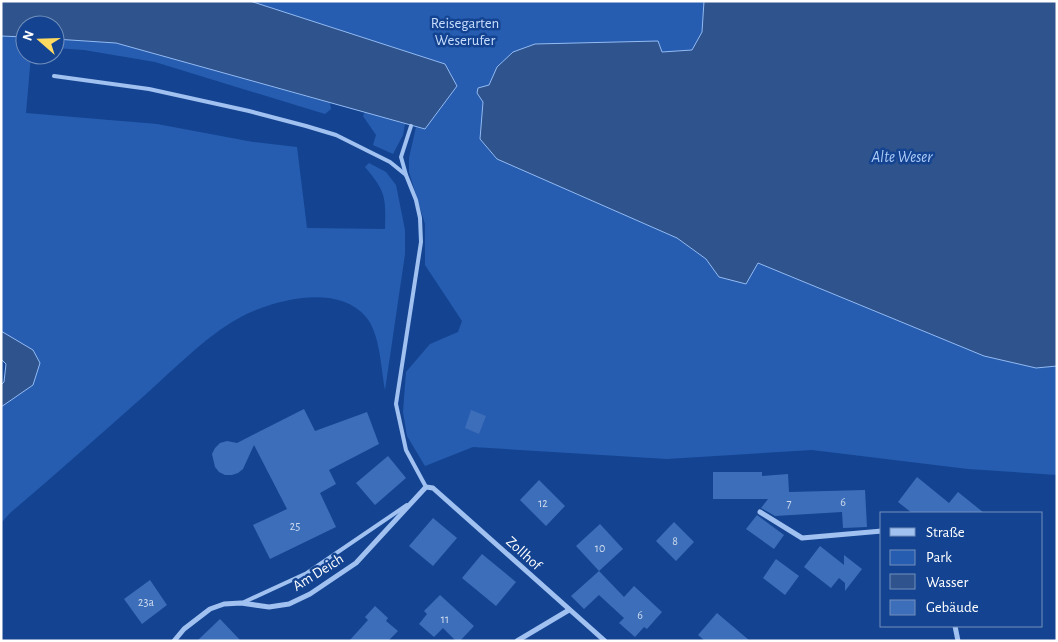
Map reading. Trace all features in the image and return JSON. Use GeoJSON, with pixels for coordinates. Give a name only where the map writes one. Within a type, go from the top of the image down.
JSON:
{"type":"FeatureCollection","features":[{"type":"Feature","properties":{"kind":"street","name":"Am Deich"},"geometry":{"type":"LineString","coordinates":[[174,641],[184,629],[210,609],[224,604],[240,603],[269,607],[289,604],[310,594],[356,563],[426,486]]}},
{"type":"Feature","properties":{"kind":"street","name":"Zollhof"},"geometry":{"type":"LineString","coordinates":[[426,486],[433,488],[605,641]]}},
{"type":"Feature","properties":{"kind":"street"},"geometry":{"type":"LineString","coordinates":[[760,512],[802,538],[880,531]]}},
{"type":"Feature","properties":{"kind":"street"},"geometry":{"type":"LineString","coordinates":[[517,641],[569,610]]}},
{"type":"Feature","properties":{"kind":"street"},"geometry":{"type":"LineString","coordinates":[[955,627],[958,641]]}},
{"type":"Feature","properties":{"kind":"lane"},"geometry":{"type":"LineString","coordinates":[[54,76],[149,89],[306,126],[336,136],[390,162],[406,175]]}},
{"type":"Feature","properties":{"kind":"lane"},"geometry":{"type":"LineString","coordinates":[[411,126],[401,156],[416,200],[420,218],[421,242],[396,404],[406,450],[426,486]]}},
{"type":"Feature","properties":{"kind":"lane"},"geometry":{"type":"LineString","coordinates":[[240,603],[307,573],[409,504]]}},
{"type":"Feature","properties":{"kind":"green space","name":"Reisegarten Weserufer"},"geometry":{"type":"Polygon","coordinates":[[[250,1],[704,1],[702,32],[692,50],[662,53],[658,41],[497,67],[489,85],[477,93],[483,102],[480,139],[497,159],[677,238],[706,259],[720,277],[758,263],[984,356],[1036,368],[1057,366],[1057,475],[968,469],[812,450],[667,459],[473,447],[425,466],[407,436],[403,412],[406,372],[430,344],[458,332],[462,321],[425,265],[425,224],[409,172],[409,158],[416,127],[425,129],[457,86],[445,64],[250,1]]]}},
{"type":"Feature","properties":{"kind":"green space"},"geometry":{"type":"Polygon","coordinates":[[[1,36],[15,37],[15,65],[30,65],[26,113],[157,124],[253,142],[297,147],[307,228],[385,229],[385,202],[383,195],[381,189],[365,167],[369,163],[386,172],[396,185],[405,230],[405,254],[385,390],[377,342],[371,324],[353,306],[337,300],[320,297],[300,298],[263,307],[232,322],[198,347],[1,523],[1,407],[32,350],[1,331],[1,36]]]}},
{"type":"Feature","properties":{"kind":"green space"},"geometry":{"type":"Polygon","coordinates":[[[65,40],[116,43],[330,103],[331,109],[325,114],[155,62],[65,49],[65,40]]]}},
{"type":"Feature","properties":{"kind":"green space"},"geometry":{"type":"Polygon","coordinates":[[[365,112],[405,124],[403,135],[393,154],[373,145],[376,135],[363,116],[365,112]]]}},
{"type":"Feature","properties":{"kind":"water"},"geometry":{"type":"Polygon","coordinates":[[[1,1],[250,1],[445,64],[457,86],[425,129],[116,43],[65,40],[65,15],[15,15],[15,37],[1,36],[1,1]]]}},
{"type":"Feature","properties":{"kind":"water","name":"Alte Weser"},"geometry":{"type":"Polygon","coordinates":[[[704,1],[1057,1],[1057,366],[1036,368],[984,356],[758,263],[746,284],[719,277],[706,259],[677,238],[497,159],[480,139],[483,102],[477,93],[478,88],[489,85],[497,67],[513,52],[535,44],[658,41],[662,52],[692,50],[702,32],[704,1]]]}},
{"type":"Feature","properties":{"kind":"water"},"geometry":{"type":"Polygon","coordinates":[[[1,331],[33,350],[40,363],[33,385],[1,407],[1,385],[4,382],[6,364],[1,359],[1,331]]]}},
{"type":"Feature","properties":{"kind":"building"},"geometry":{"type":"Polygon","coordinates":[[[304,409],[315,431],[367,412],[379,444],[329,470],[336,484],[320,493],[336,527],[270,559],[253,525],[287,509],[254,445],[243,469],[232,475],[225,475],[219,472],[215,467],[212,454],[220,443],[227,441],[237,443],[304,409]]]}},
{"type":"Feature","properties":{"kind":"building"},"geometry":{"type":"Polygon","coordinates":[[[471,410],[486,416],[479,434],[465,428],[471,410]]]}},
{"type":"Feature","properties":{"kind":"building"},"geometry":{"type":"Polygon","coordinates":[[[388,456],[406,478],[375,505],[356,483],[388,456]]]}},
{"type":"Feature","properties":{"kind":"building"},"geometry":{"type":"Polygon","coordinates":[[[713,472],[762,472],[762,476],[788,474],[789,492],[865,490],[867,527],[843,528],[842,512],[775,516],[761,508],[768,499],[713,499],[713,472]]]}},
{"type":"Feature","properties":{"kind":"building"},"geometry":{"type":"Polygon","coordinates":[[[917,477],[949,503],[958,492],[983,512],[911,512],[898,502],[917,477]]]}},
{"type":"Feature","properties":{"kind":"building"},"geometry":{"type":"Polygon","coordinates":[[[539,480],[565,506],[546,526],[520,500],[539,480]]]}},
{"type":"Feature","properties":{"kind":"building"},"geometry":{"type":"Polygon","coordinates":[[[757,515],[784,535],[774,549],[746,529],[757,515]]]}},
{"type":"Feature","properties":{"kind":"building"},"geometry":{"type":"Polygon","coordinates":[[[433,518],[457,538],[433,566],[409,546],[433,518]]]}},
{"type":"Feature","properties":{"kind":"building"},"geometry":{"type":"Polygon","coordinates":[[[674,522],[694,542],[676,561],[656,541],[674,522]]]}},
{"type":"Feature","properties":{"kind":"building"},"geometry":{"type":"Polygon","coordinates":[[[600,524],[623,549],[599,571],[576,546],[600,524]]]}},
{"type":"Feature","properties":{"kind":"building"},"geometry":{"type":"Polygon","coordinates":[[[820,546],[844,565],[844,555],[862,569],[845,591],[845,583],[839,578],[831,588],[804,567],[820,546]]]}},
{"type":"Feature","properties":{"kind":"building"},"geometry":{"type":"Polygon","coordinates":[[[482,554],[516,582],[496,606],[462,578],[482,554]]]}},
{"type":"Feature","properties":{"kind":"building"},"geometry":{"type":"Polygon","coordinates":[[[776,559],[799,576],[785,595],[763,578],[776,559]]]}},
{"type":"Feature","properties":{"kind":"building"},"geometry":{"type":"Polygon","coordinates":[[[599,571],[624,597],[634,586],[662,612],[647,629],[644,627],[635,637],[619,623],[624,618],[599,595],[584,609],[571,596],[599,571]]]}},
{"type":"Feature","properties":{"kind":"building"},"geometry":{"type":"Polygon","coordinates":[[[150,580],[167,605],[142,624],[124,599],[150,580]]]}},
{"type":"Feature","properties":{"kind":"building"},"geometry":{"type":"Polygon","coordinates":[[[440,595],[474,626],[460,641],[456,641],[443,628],[434,637],[419,624],[427,614],[424,611],[440,595]]]}},
{"type":"Feature","properties":{"kind":"building"},"geometry":{"type":"Polygon","coordinates":[[[375,606],[388,618],[386,621],[398,631],[388,641],[349,641],[368,620],[365,617],[375,606]]]}},
{"type":"Feature","properties":{"kind":"building"},"geometry":{"type":"Polygon","coordinates":[[[717,613],[750,641],[705,641],[698,635],[717,613]]]}},
{"type":"Feature","properties":{"kind":"building"},"geometry":{"type":"Polygon","coordinates":[[[220,619],[241,641],[197,641],[220,619]]]}}]}
